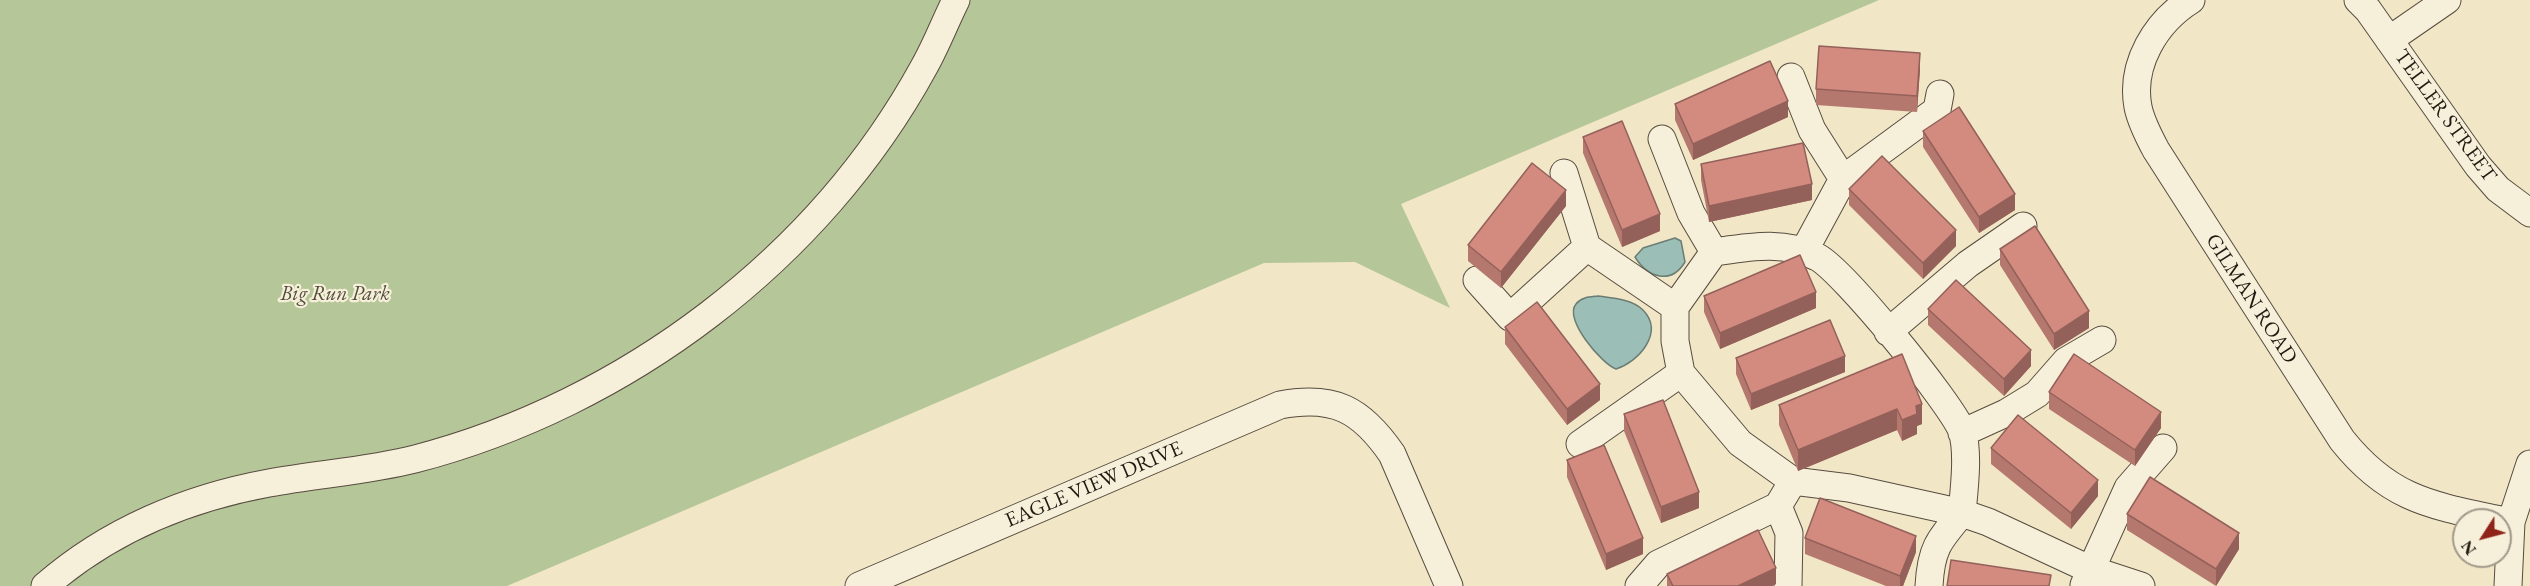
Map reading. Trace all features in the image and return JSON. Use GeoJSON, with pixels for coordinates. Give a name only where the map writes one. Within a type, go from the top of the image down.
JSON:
{"type":"FeatureCollection","features":[{"type":"Feature","properties":{"kind":"street"},"geometry":{"type":"LineString","coordinates":[[45,586],[71,564],[124,531],[203,498],[267,484],[413,460],[492,436],[575,400],[651,353],[726,302],[777,258],[841,190],[885,131],[925,67],[956,0]]}},
{"type":"Feature","properties":{"kind":"street","name":"GILMAN ROAD"},"geometry":{"type":"LineString","coordinates":[[2191,0],[2165,18],[2152,38],[2143,60],[2138,106],[2156,150],[2342,440],[2361,464],[2384,484],[2414,499],[2452,508]]}},
{"type":"Feature","properties":{"kind":"street"},"geometry":{"type":"LineString","coordinates":[[2358,0],[2389,40],[2448,0]]}},
{"type":"Feature","properties":{"kind":"street","name":"TELLER STREET"},"geometry":{"type":"LineString","coordinates":[[2389,40],[2478,166],[2498,189],[2530,213]]}},
{"type":"Feature","properties":{"kind":"street"},"geometry":{"type":"LineString","coordinates":[[1791,77],[1812,130],[1843,179]]}},
{"type":"Feature","properties":{"kind":"street"},"geometry":{"type":"LineString","coordinates":[[1803,253],[1843,179],[1937,110],[1940,94]]}},
{"type":"Feature","properties":{"kind":"street"},"geometry":{"type":"LineString","coordinates":[[1662,140],[1691,213],[1714,252]]}},
{"type":"Feature","properties":{"kind":"street"},"geometry":{"type":"LineString","coordinates":[[1564,173],[1587,247],[1675,307]]}},
{"type":"Feature","properties":{"kind":"street"},"geometry":{"type":"LineString","coordinates":[[1888,332],[1968,264],[2023,226]]}},
{"type":"Feature","properties":{"kind":"street"},"geometry":{"type":"LineString","coordinates":[[1929,586],[1931,559],[1941,538],[1962,513],[1965,476],[1962,433],[1935,388],[1847,285],[1818,257],[1767,244],[1714,252],[1675,307],[1675,341],[1681,373],[1740,443],[1793,481],[1850,488],[1962,513],[1988,522],[2086,578],[2141,586]]}},
{"type":"Feature","properties":{"kind":"street"},"geometry":{"type":"LineString","coordinates":[[1477,280],[1510,317],[1587,247]]}},
{"type":"Feature","properties":{"kind":"street"},"geometry":{"type":"LineString","coordinates":[[1962,433],[2006,413],[2037,394],[2066,361],[2102,340]]}},
{"type":"Feature","properties":{"kind":"street"},"geometry":{"type":"LineString","coordinates":[[1580,444],[1681,373]]}},
{"type":"Feature","properties":{"kind":"street","name":"EAGLE VIEW DRIVE"},"geometry":{"type":"LineString","coordinates":[[859,586],[903,578],[1280,405],[1306,400],[1333,404],[1368,422],[1392,454],[1449,586]]}},
{"type":"Feature","properties":{"kind":"street"},"geometry":{"type":"LineString","coordinates":[[2086,578],[2128,488],[2163,448]]}},
{"type":"Feature","properties":{"kind":"street"},"geometry":{"type":"LineString","coordinates":[[2510,508],[2530,464]]}},
{"type":"Feature","properties":{"kind":"street"},"geometry":{"type":"LineString","coordinates":[[1639,586],[1658,564],[1778,506],[1793,481]]}},
{"type":"Feature","properties":{"kind":"street"},"geometry":{"type":"LineString","coordinates":[[1778,506],[1789,532],[1788,586]]}},
{"type":"Feature","properties":{"kind":"street"},"geometry":{"type":"LineString","coordinates":[[2507,568],[2508,586]]}},
{"type":"Feature","properties":{"kind":"green space","name":"Big Run Park"},"geometry":{"type":"Polygon","coordinates":[[[0,0],[1879,0],[1401,204],[1450,308],[1355,262],[1264,263],[507,586],[0,586],[0,0]]]}},
{"type":"Feature","properties":{"kind":"water"},"geometry":{"type":"Polygon","coordinates":[[[1675,238],[1681,241],[1685,262],[1673,274],[1660,276],[1653,274],[1646,270],[1635,257],[1643,248],[1675,238]]]}},
{"type":"Feature","properties":{"kind":"water"},"geometry":{"type":"Polygon","coordinates":[[[1598,296],[1633,303],[1643,310],[1649,319],[1650,337],[1646,346],[1633,360],[1616,369],[1594,350],[1579,330],[1575,320],[1573,311],[1576,304],[1580,300],[1598,296]]]}},
{"type":"Feature","properties":{"kind":"building"},"geometry":{"type":"Polygon","coordinates":[[[1819,46],[1920,53],[1917,96],[1816,89],[1819,46]]]}},
{"type":"Feature","properties":{"kind":"building"},"geometry":{"type":"Polygon","coordinates":[[[1770,61],[1788,101],[1693,144],[1675,104],[1770,61]]]}},
{"type":"Feature","properties":{"kind":"building"},"geometry":{"type":"Polygon","coordinates":[[[1959,107],[2015,194],[1979,217],[1923,131],[1959,107]]]}},
{"type":"Feature","properties":{"kind":"building"},"geometry":{"type":"Polygon","coordinates":[[[1622,121],[1660,214],[1622,230],[1583,137],[1622,121]]]}},
{"type":"Feature","properties":{"kind":"building"},"geometry":{"type":"Polygon","coordinates":[[[1803,143],[1812,184],[1709,206],[1701,164],[1803,143]]]}},
{"type":"Feature","properties":{"kind":"building"},"geometry":{"type":"Polygon","coordinates":[[[1882,156],[1956,230],[1923,263],[1849,189],[1882,156]]]}},
{"type":"Feature","properties":{"kind":"building"},"geometry":{"type":"Polygon","coordinates":[[[1532,163],[1566,190],[1501,272],[1468,245],[1532,163]]]}},
{"type":"Feature","properties":{"kind":"building"},"geometry":{"type":"Polygon","coordinates":[[[2035,226],[2089,311],[2054,334],[2000,249],[2035,226]]]}},
{"type":"Feature","properties":{"kind":"building"},"geometry":{"type":"Polygon","coordinates":[[[1800,255],[1816,292],[1720,333],[1704,296],[1800,255]]]}},
{"type":"Feature","properties":{"kind":"building"},"geometry":{"type":"Polygon","coordinates":[[[1956,280],[2031,350],[2004,379],[1928,309],[1956,280]]]}},
{"type":"Feature","properties":{"kind":"building"},"geometry":{"type":"Polygon","coordinates":[[[1537,302],[1600,384],[1567,409],[1505,327],[1537,302]]]}},
{"type":"Feature","properties":{"kind":"building"},"geometry":{"type":"Polygon","coordinates":[[[1830,320],[1845,356],[1751,394],[1736,358],[1830,320]]]}},
{"type":"Feature","properties":{"kind":"building"},"geometry":{"type":"Polygon","coordinates":[[[1902,354],[1922,404],[1916,406],[1917,414],[1902,420],[1897,409],[1798,450],[1779,405],[1902,354]]]}},
{"type":"Feature","properties":{"kind":"building"},"geometry":{"type":"Polygon","coordinates":[[[2074,354],[2161,412],[2135,450],[2049,392],[2074,354]]]}},
{"type":"Feature","properties":{"kind":"building"},"geometry":{"type":"Polygon","coordinates":[[[1663,400],[1699,492],[1661,507],[1624,414],[1663,400]]]}},
{"type":"Feature","properties":{"kind":"building"},"geometry":{"type":"Polygon","coordinates":[[[2018,415],[2098,480],[2071,513],[1991,448],[2018,415]]]}},
{"type":"Feature","properties":{"kind":"building"},"geometry":{"type":"Polygon","coordinates":[[[1604,445],[1643,538],[1606,554],[1567,460],[1604,445]]]}},
{"type":"Feature","properties":{"kind":"building"},"geometry":{"type":"Polygon","coordinates":[[[2150,477],[2239,533],[2216,569],[2127,514],[2150,477]]]}},
{"type":"Feature","properties":{"kind":"building"},"geometry":{"type":"Polygon","coordinates":[[[1820,498],[1916,536],[1900,576],[1805,538],[1820,498]]]}},
{"type":"Feature","properties":{"kind":"building"},"geometry":{"type":"Polygon","coordinates":[[[1758,530],[1776,568],[1738,586],[1673,586],[1667,574],[1758,530]]]}},
{"type":"Feature","properties":{"kind":"building"},"geometry":{"type":"Polygon","coordinates":[[[1951,560],[2051,575],[2049,586],[1947,586],[1951,560]]]}}]}
